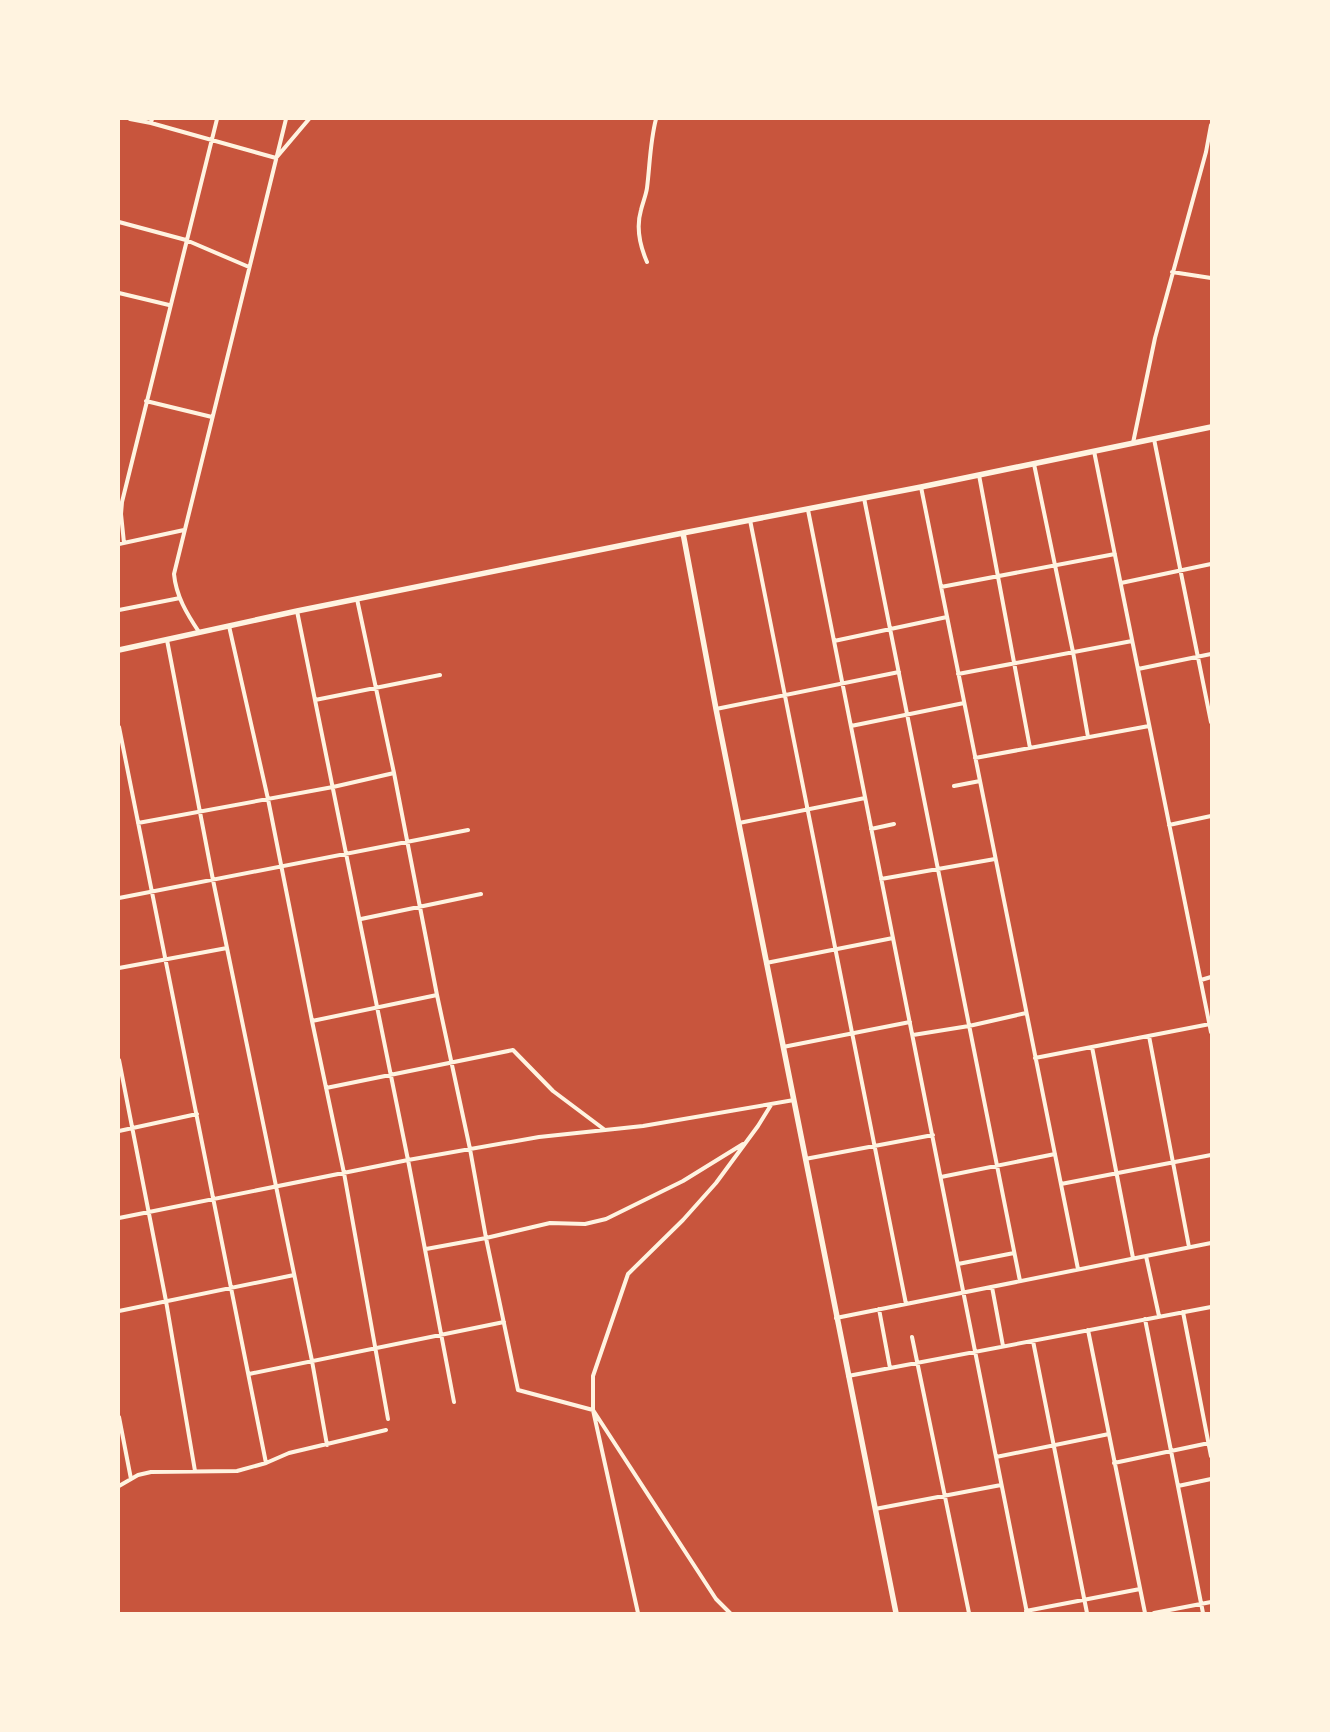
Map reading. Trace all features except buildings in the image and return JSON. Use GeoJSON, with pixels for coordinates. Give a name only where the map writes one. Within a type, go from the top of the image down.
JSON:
{"type":"FeatureCollection","features":[{"type":"Feature","properties":{"kind":"main road"},"geometry":{"type":"LineString","coordinates":[[119,650],[297,611],[683,533],[808,510],[1211,427]]}},
{"type":"Feature","properties":{"kind":"main road"},"geometry":{"type":"LineString","coordinates":[[683,533],[836,1318],[896,1613]]}},
{"type":"Feature","properties":{"kind":"street"},"geometry":{"type":"LineString","coordinates":[[130,119],[152,121],[276,158]]}},
{"type":"Feature","properties":{"kind":"street"},"geometry":{"type":"LineString","coordinates":[[124,543],[120,507],[217,119]]}},
{"type":"Feature","properties":{"kind":"street"},"geometry":{"type":"LineString","coordinates":[[199,632],[180,598],[174,574],[286,119]]}},
{"type":"Feature","properties":{"kind":"street"},"geometry":{"type":"LineString","coordinates":[[276,158],[309,119]]}},
{"type":"Feature","properties":{"kind":"street"},"geometry":{"type":"LineString","coordinates":[[646,262],[638,226],[647,190],[651,137],[656,119]]}},
{"type":"Feature","properties":{"kind":"street"},"geometry":{"type":"LineString","coordinates":[[1133,443],[1172,272],[1206,152],[1211,125]]}},
{"type":"Feature","properties":{"kind":"street"},"geometry":{"type":"LineString","coordinates":[[1206,152],[1211,153]]}},
{"type":"Feature","properties":{"kind":"street"},"geometry":{"type":"LineString","coordinates":[[119,222],[186,240],[249,267]]}},
{"type":"Feature","properties":{"kind":"street"},"geometry":{"type":"LineString","coordinates":[[1172,272],[1211,278]]}},
{"type":"Feature","properties":{"kind":"street"},"geometry":{"type":"LineString","coordinates":[[119,293],[169,306]]}},
{"type":"Feature","properties":{"kind":"street"},"geometry":{"type":"LineString","coordinates":[[146,401],[212,416]]}},
{"type":"Feature","properties":{"kind":"street"},"geometry":{"type":"LineString","coordinates":[[1154,439],[1211,722]]}},
{"type":"Feature","properties":{"kind":"street"},"geometry":{"type":"LineString","coordinates":[[1094,451],[1211,1032]]}},
{"type":"Feature","properties":{"kind":"street"},"geometry":{"type":"LineString","coordinates":[[1034,464],[1073,652],[1088,737]]}},
{"type":"Feature","properties":{"kind":"street"},"geometry":{"type":"LineString","coordinates":[[979,475],[1030,748]]}},
{"type":"Feature","properties":{"kind":"street"},"geometry":{"type":"LineString","coordinates":[[921,487],[1078,1269]]}},
{"type":"Feature","properties":{"kind":"street"},"geometry":{"type":"LineString","coordinates":[[864,498],[1020,1281]]}},
{"type":"Feature","properties":{"kind":"street"},"geometry":{"type":"LineString","coordinates":[[808,510],[1026,1612],[1140,1589]]}},
{"type":"Feature","properties":{"kind":"street"},"geometry":{"type":"LineString","coordinates":[[750,520],[906,1304]]}},
{"type":"Feature","properties":{"kind":"street"},"geometry":{"type":"LineString","coordinates":[[119,544],[184,530]]}},
{"type":"Feature","properties":{"kind":"street"},"geometry":{"type":"LineString","coordinates":[[941,587],[1115,554]]}},
{"type":"Feature","properties":{"kind":"street"},"geometry":{"type":"LineString","coordinates":[[1121,583],[1211,564]]}},
{"type":"Feature","properties":{"kind":"street"},"geometry":{"type":"LineString","coordinates":[[119,610],[180,598]]}},
{"type":"Feature","properties":{"kind":"street"},"geometry":{"type":"LineString","coordinates":[[357,599],[394,773],[419,906],[518,1390],[593,1410],[716,1599],[730,1613]]}},
{"type":"Feature","properties":{"kind":"street"},"geometry":{"type":"LineString","coordinates":[[297,611],[426,1249],[440,1336],[454,1402]]}},
{"type":"Feature","properties":{"kind":"street"},"geometry":{"type":"LineString","coordinates":[[834,641],[947,617]]}},
{"type":"Feature","properties":{"kind":"street"},"geometry":{"type":"LineString","coordinates":[[229,626],[268,799],[344,1173],[388,1419]]}},
{"type":"Feature","properties":{"kind":"street"},"geometry":{"type":"LineString","coordinates":[[167,640],[213,880],[312,1361],[327,1446]]}},
{"type":"Feature","properties":{"kind":"street"},"geometry":{"type":"LineString","coordinates":[[958,674],[1132,641]]}},
{"type":"Feature","properties":{"kind":"street"},"geometry":{"type":"LineString","coordinates":[[1138,669],[1211,654]]}},
{"type":"Feature","properties":{"kind":"street"},"geometry":{"type":"LineString","coordinates":[[716,708],[899,672]]}},
{"type":"Feature","properties":{"kind":"street"},"geometry":{"type":"LineString","coordinates":[[315,700],[440,675]]}},
{"type":"Feature","properties":{"kind":"street"},"geometry":{"type":"LineString","coordinates":[[851,726],[964,703]]}},
{"type":"Feature","properties":{"kind":"street"},"geometry":{"type":"LineString","coordinates":[[975,758],[1149,726]]}},
{"type":"Feature","properties":{"kind":"street"},"geometry":{"type":"LineString","coordinates":[[119,728],[266,1463]]}},
{"type":"Feature","properties":{"kind":"street"},"geometry":{"type":"LineString","coordinates":[[138,823],[333,787],[394,773]]}},
{"type":"Feature","properties":{"kind":"street"},"geometry":{"type":"LineString","coordinates":[[954,786],[980,781]]}},
{"type":"Feature","properties":{"kind":"street"},"geometry":{"type":"LineString","coordinates":[[739,823],[865,798]]}},
{"type":"Feature","properties":{"kind":"street"},"geometry":{"type":"LineString","coordinates":[[1170,825],[1211,816]]}},
{"type":"Feature","properties":{"kind":"street"},"geometry":{"type":"LineString","coordinates":[[871,829],[894,824]]}},
{"type":"Feature","properties":{"kind":"street"},"geometry":{"type":"LineString","coordinates":[[119,898],[468,830]]}},
{"type":"Feature","properties":{"kind":"street"},"geometry":{"type":"LineString","coordinates":[[881,879],[996,859]]}},
{"type":"Feature","properties":{"kind":"street"},"geometry":{"type":"LineString","coordinates":[[360,919],[482,894]]}},
{"type":"Feature","properties":{"kind":"street"},"geometry":{"type":"LineString","coordinates":[[766,963],[893,938]]}},
{"type":"Feature","properties":{"kind":"street"},"geometry":{"type":"LineString","coordinates":[[119,968],[227,948]]}},
{"type":"Feature","properties":{"kind":"street"},"geometry":{"type":"LineString","coordinates":[[1201,980],[1211,977]]}},
{"type":"Feature","properties":{"kind":"street"},"geometry":{"type":"LineString","coordinates":[[312,1021],[438,995]]}},
{"type":"Feature","properties":{"kind":"street"},"geometry":{"type":"LineString","coordinates":[[913,1035],[969,1026],[1026,1013]]}},
{"type":"Feature","properties":{"kind":"street"},"geometry":{"type":"LineString","coordinates":[[783,1047],[910,1022]]}},
{"type":"Feature","properties":{"kind":"street"},"geometry":{"type":"LineString","coordinates":[[1036,1058],[1210,1024]]}},
{"type":"Feature","properties":{"kind":"street"},"geometry":{"type":"LineString","coordinates":[[1149,1036],[1189,1247]]}},
{"type":"Feature","properties":{"kind":"street"},"geometry":{"type":"LineString","coordinates":[[1092,1047],[1133,1258]]}},
{"type":"Feature","properties":{"kind":"street"},"geometry":{"type":"LineString","coordinates":[[326,1088],[513,1050],[553,1092],[606,1130]]}},
{"type":"Feature","properties":{"kind":"street"},"geometry":{"type":"LineString","coordinates":[[119,1060],[166,1301],[195,1471]]}},
{"type":"Feature","properties":{"kind":"street"},"geometry":{"type":"LineString","coordinates":[[119,1218],[470,1149],[539,1137],[606,1130],[794,1100]]}},
{"type":"Feature","properties":{"kind":"street"},"geometry":{"type":"LineString","coordinates":[[638,1613],[593,1410],[592,1376],[628,1274],[683,1220],[716,1182],[746,1143],[771,1105]]}},
{"type":"Feature","properties":{"kind":"street"},"geometry":{"type":"LineString","coordinates":[[119,1131],[197,1114]]}},
{"type":"Feature","properties":{"kind":"street"},"geometry":{"type":"LineString","coordinates":[[805,1159],[933,1135]]}},
{"type":"Feature","properties":{"kind":"street"},"geometry":{"type":"LineString","coordinates":[[426,1249],[486,1238],[550,1223],[586,1224],[606,1218],[683,1181],[746,1143]]}},
{"type":"Feature","properties":{"kind":"street"},"geometry":{"type":"LineString","coordinates":[[941,1177],[1055,1154]]}},
{"type":"Feature","properties":{"kind":"street"},"geometry":{"type":"LineString","coordinates":[[1061,1184],[1211,1155]]}},
{"type":"Feature","properties":{"kind":"street"},"geometry":{"type":"LineString","coordinates":[[836,1318],[1211,1243]]}},
{"type":"Feature","properties":{"kind":"street"},"geometry":{"type":"LineString","coordinates":[[958,1264],[1014,1253]]}},
{"type":"Feature","properties":{"kind":"street"},"geometry":{"type":"LineString","coordinates":[[1146,1256],[1159,1316]]}},
{"type":"Feature","properties":{"kind":"street"},"geometry":{"type":"LineString","coordinates":[[119,1311],[294,1275]]}},
{"type":"Feature","properties":{"kind":"street"},"geometry":{"type":"LineString","coordinates":[[992,1287],[1003,1346]]}},
{"type":"Feature","properties":{"kind":"street"},"geometry":{"type":"LineString","coordinates":[[848,1376],[1211,1307]]}},
{"type":"Feature","properties":{"kind":"street"},"geometry":{"type":"LineString","coordinates":[[879,1309],[890,1368]]}},
{"type":"Feature","properties":{"kind":"street"},"geometry":{"type":"LineString","coordinates":[[1183,1312],[1211,1456]]}},
{"type":"Feature","properties":{"kind":"street"},"geometry":{"type":"LineString","coordinates":[[1145,1319],[1203,1613]]}},
{"type":"Feature","properties":{"kind":"street"},"geometry":{"type":"LineString","coordinates":[[249,1374],[504,1322]]}},
{"type":"Feature","properties":{"kind":"street"},"geometry":{"type":"LineString","coordinates":[[1088,1330],[1145,1613]]}},
{"type":"Feature","properties":{"kind":"street"},"geometry":{"type":"LineString","coordinates":[[912,1337],[969,1613]]}},
{"type":"Feature","properties":{"kind":"street"},"geometry":{"type":"LineString","coordinates":[[1034,1341],[1088,1613]]}},
{"type":"Feature","properties":{"kind":"street"},"geometry":{"type":"LineString","coordinates":[[119,1417],[132,1479]]}},
{"type":"Feature","properties":{"kind":"street"},"geometry":{"type":"LineString","coordinates":[[119,1486],[138,1475],[151,1472],[237,1471],[266,1463],[289,1453],[327,1446],[386,1430]]}},
{"type":"Feature","properties":{"kind":"street"},"geometry":{"type":"LineString","coordinates":[[996,1457],[1109,1434]]}},
{"type":"Feature","properties":{"kind":"street"},"geometry":{"type":"LineString","coordinates":[[1114,1463],[1209,1443]]}},
{"type":"Feature","properties":{"kind":"street"},"geometry":{"type":"LineString","coordinates":[[1178,1486],[1211,1479]]}},
{"type":"Feature","properties":{"kind":"street"},"geometry":{"type":"LineString","coordinates":[[875,1509],[1001,1485]]}},
{"type":"Feature","properties":{"kind":"street"},"geometry":{"type":"LineString","coordinates":[[1154,1613],[1211,1602]]}}]}
